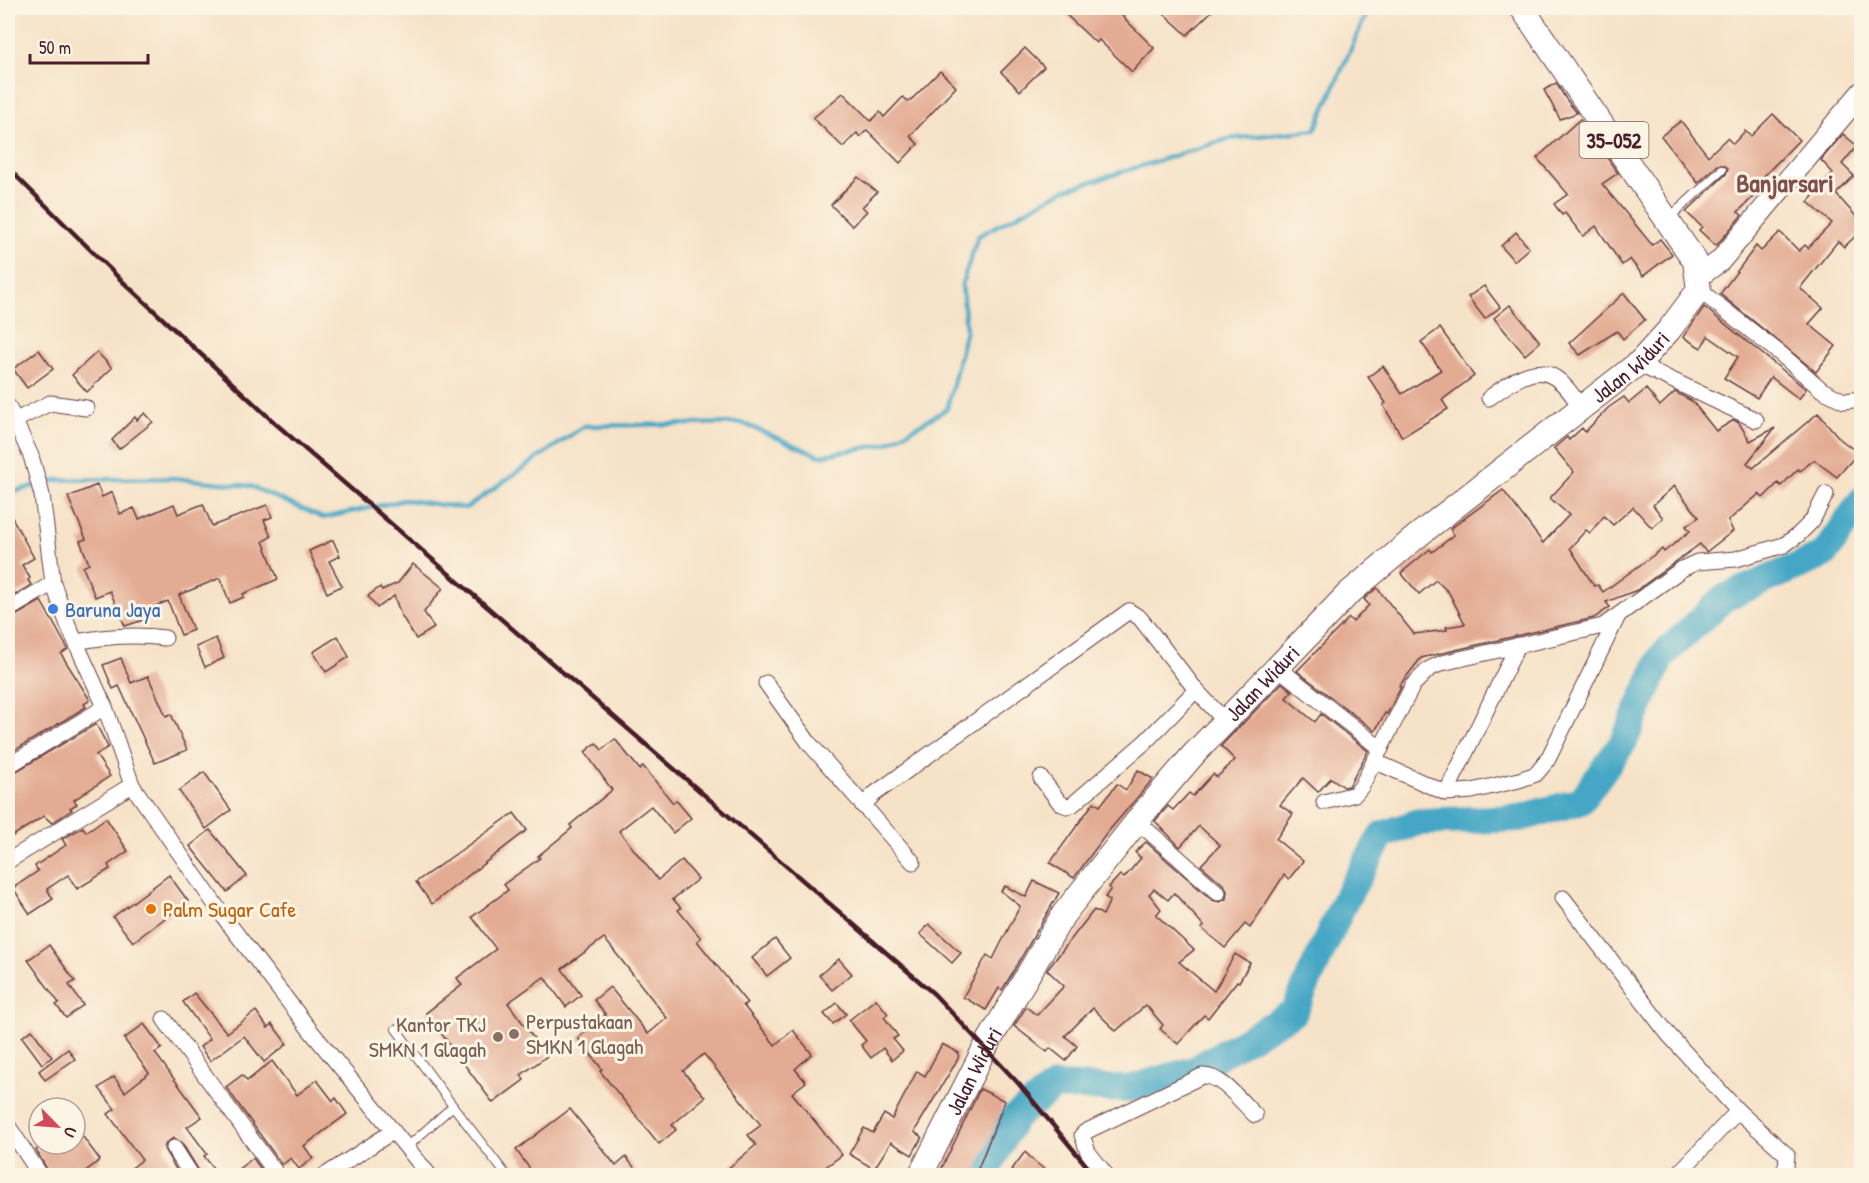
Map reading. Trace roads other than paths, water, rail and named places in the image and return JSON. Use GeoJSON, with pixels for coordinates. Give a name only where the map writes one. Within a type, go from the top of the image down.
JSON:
{"type":"FeatureCollection","features":[{"type":"Feature","properties":{"kind":"main road","name":"35-052"},"geometry":{"type":"LineString","coordinates":[[1522,8],[1695,261],[1699,284]]}},
{"type":"Feature","properties":{"kind":"main road","name":"Jalan Widuri"},"geometry":{"type":"LineString","coordinates":[[921,1176],[1017,989],[1063,915],[1220,715],[1277,668],[1348,594],[1579,405],[1643,359],[1699,284]]}},
{"type":"Feature","properties":{"kind":"street"},"geometry":{"type":"LineString","coordinates":[[1862,92],[1699,284],[1822,390],[1844,401],[1862,399]]}},
{"type":"Feature","properties":{"kind":"street"},"geometry":{"type":"LineString","coordinates":[[1643,359],[1756,420]]}},
{"type":"Feature","properties":{"kind":"street"},"geometry":{"type":"LineString","coordinates":[[1489,398],[1515,379],[1531,373],[1556,376],[1579,405]]}},
{"type":"Feature","properties":{"kind":"street"},"geometry":{"type":"LineString","coordinates":[[16,420],[50,403],[86,408]]}},
{"type":"Feature","properties":{"kind":"street"},"geometry":{"type":"LineString","coordinates":[[8,406],[31,456],[42,495],[53,583],[105,707],[132,785],[226,920],[392,1132],[430,1176]]}},
{"type":"Feature","properties":{"kind":"street"},"geometry":{"type":"LineString","coordinates":[[1324,802],[1355,794],[1378,755],[1413,685],[1429,669],[1518,645],[1593,629],[1617,618],[1667,580],[1697,562],[1736,559],[1784,545],[1812,521],[1826,494]]}},
{"type":"Feature","properties":{"kind":"street"},"geometry":{"type":"LineString","coordinates":[[8,610],[53,583]]}},
{"type":"Feature","properties":{"kind":"street"},"geometry":{"type":"LineString","coordinates":[[863,806],[873,795],[1129,611],[1140,618],[1198,692],[1220,715]]}},
{"type":"Feature","properties":{"kind":"street"},"geometry":{"type":"LineString","coordinates":[[1277,668],[1378,755],[1446,793],[1472,791],[1520,780],[1540,770],[1617,618]]}},
{"type":"Feature","properties":{"kind":"street"},"geometry":{"type":"LineString","coordinates":[[76,642],[104,637],[140,635],[165,638]]}},
{"type":"Feature","properties":{"kind":"street"},"geometry":{"type":"LineString","coordinates":[[1446,793],[1518,645]]}},
{"type":"Feature","properties":{"kind":"street"},"geometry":{"type":"LineString","coordinates":[[766,682],[810,743],[913,862]]}},
{"type":"Feature","properties":{"kind":"street"},"geometry":{"type":"LineString","coordinates":[[1041,778],[1060,803],[1067,806],[1072,805],[1145,742],[1198,692]]}},
{"type":"Feature","properties":{"kind":"street"},"geometry":{"type":"LineString","coordinates":[[8,766],[105,707]]}},
{"type":"Feature","properties":{"kind":"street"},"geometry":{"type":"LineString","coordinates":[[8,861],[132,785]]}},
{"type":"Feature","properties":{"kind":"street"},"geometry":{"type":"LineString","coordinates":[[1137,821],[1218,893]]}},
{"type":"Feature","properties":{"kind":"street"},"geometry":{"type":"LineString","coordinates":[[1563,898],[1668,1034],[1738,1111],[1787,1155],[1786,1167],[1780,1176]]}},
{"type":"Feature","properties":{"kind":"street"},"geometry":{"type":"LineString","coordinates":[[164,1019],[278,1176]]}},
{"type":"Feature","properties":{"kind":"street"},"geometry":{"type":"LineString","coordinates":[[1107,1176],[1083,1144],[1082,1135],[1202,1076],[1208,1075],[1218,1080],[1255,1114]]}},
{"type":"Feature","properties":{"kind":"street"},"geometry":{"type":"LineString","coordinates":[[1676,1176],[1738,1111]]}},
{"type":"Feature","properties":{"kind":"street"},"geometry":{"type":"LineString","coordinates":[[8,1126],[41,1176]]}},
{"type":"Feature","properties":{"kind":"street"},"geometry":{"type":"LineString","coordinates":[[324,1176],[343,1171],[392,1132]]}},
{"type":"Feature","properties":{"kind":"street"},"geometry":{"type":"LineString","coordinates":[[174,1148],[192,1176]]}},
{"type":"Feature","properties":{"kind":"lane"},"geometry":{"type":"LineString","coordinates":[[1667,220],[1722,170]]}},
{"type":"Feature","properties":{"kind":"lane"},"geometry":{"type":"LineString","coordinates":[[396,1029],[507,1176]]}},
{"type":"Feature","properties":{"kind":"lane"},"geometry":{"type":"LineString","coordinates":[[406,1148],[453,1106]]}},
{"type":"Feature","properties":{"kind":"waterway"},"geometry":{"type":"LineString","coordinates":[[8,493],[57,480],[173,478],[250,486],[323,518],[405,500],[466,508],[584,426],[742,423],[820,456],[886,444],[947,409],[966,330],[962,284],[978,236],[1064,190],[1228,139],[1315,130],[1369,8]]}},
{"type":"Feature","properties":{"kind":"waterway"},"geometry":{"type":"LineString","coordinates":[[984,1176],[1014,1118],[1055,1086],[1128,1089],[1194,1070],[1294,1012],[1345,900],[1382,835],[1419,822],[1520,818],[1581,801],[1624,741],[1662,656],[1724,598],[1824,555],[1862,500]]}},
{"type":"Feature","properties":{"kind":"railway"},"geometry":{"type":"LineString","coordinates":[[8,168],[121,280],[276,424],[934,994],[1018,1083],[1095,1176]]}},
{"type":"Feature","properties":{"kind":"place","name":"Baruna Jaya"},"geometry":{"type":"Point","coordinates":[53,609]}},
{"type":"Feature","properties":{"kind":"place","name":"Palm Sugar Cafe"},"geometry":{"type":"Point","coordinates":[151,909]}},
{"type":"Feature","properties":{"kind":"place","name":"Perpustakaan SMKN 1 Glagah"},"geometry":{"type":"Point","coordinates":[514,1034]}},
{"type":"Feature","properties":{"kind":"place","name":"Kantor TKJ SMKN 1 Glagah"},"geometry":{"type":"Point","coordinates":[498,1037]}},
{"type":"Feature","properties":{"kind":"district","name":"Banjarsari"},"geometry":{"type":"Point","coordinates":[1785,182]}}]}
